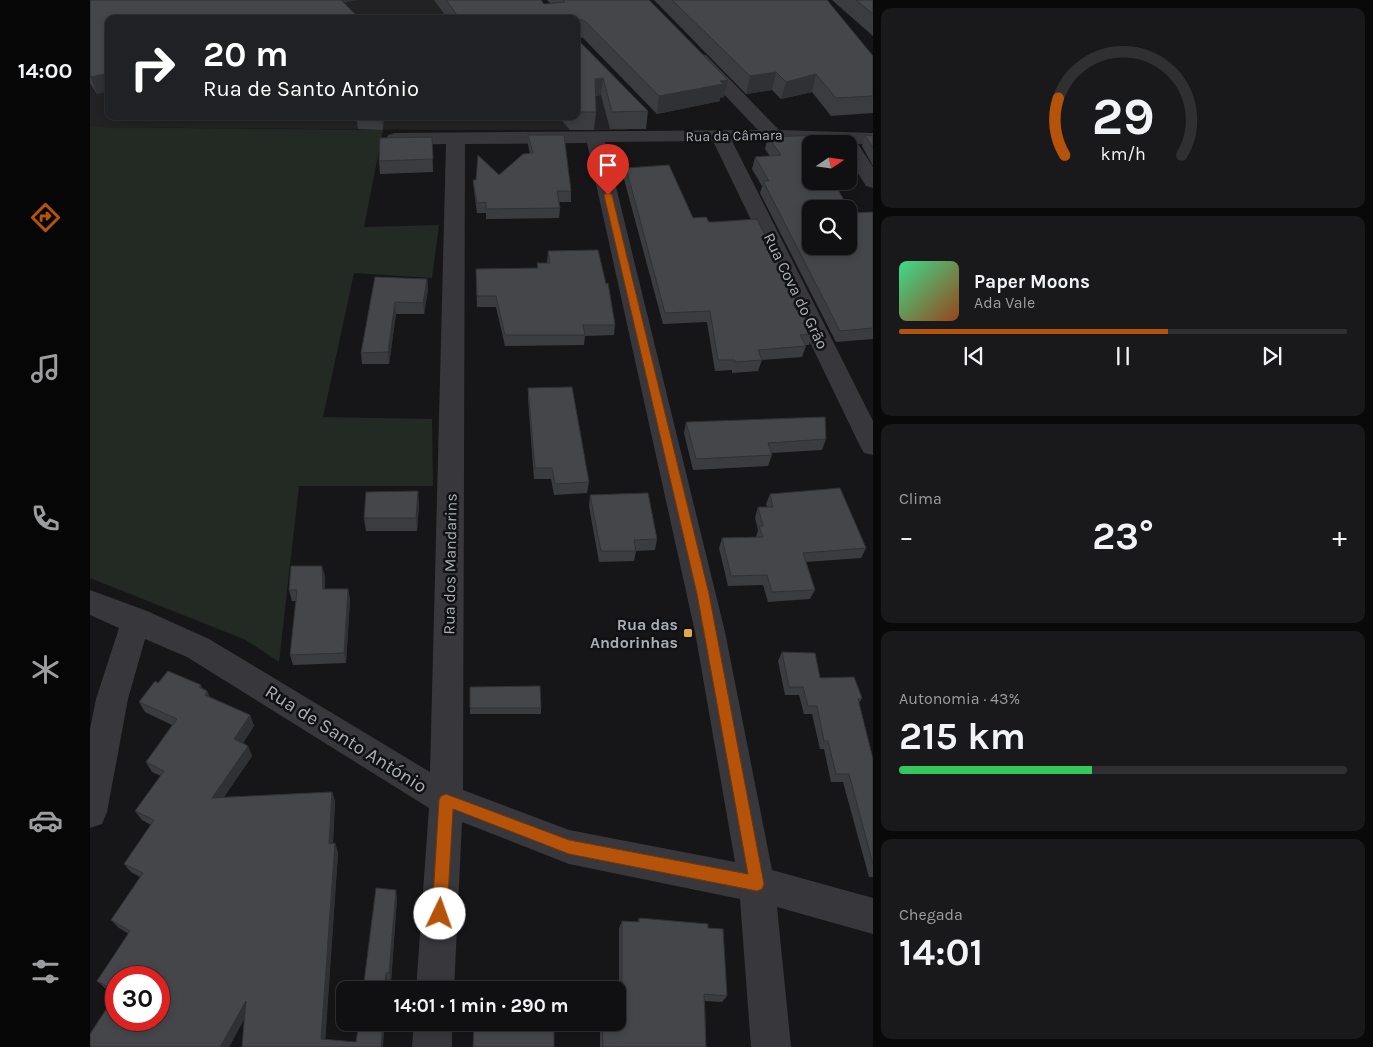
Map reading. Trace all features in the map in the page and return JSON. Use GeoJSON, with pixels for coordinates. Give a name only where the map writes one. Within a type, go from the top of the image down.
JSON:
{"type":"FeatureCollection","features":[{"type":"Feature","properties":{"kind":"street"},"geometry":{"type":"LineString","coordinates":[[685,44],[774,135]]}},
{"type":"Feature","properties":{"kind":"street"},"geometry":{"type":"LineString","coordinates":[[652,122],[666,137]]}},
{"type":"Feature","properties":{"kind":"street","name":"Rua da Câmara"},"geometry":{"type":"LineString","coordinates":[[387,139],[774,135],[802,138]]}},
{"type":"Feature","properties":{"kind":"street","name":"Rua Cova do Grão"},"geometry":{"type":"LineString","coordinates":[[720,136],[873,446]]}},
{"type":"Feature","properties":{"kind":"street","name":"Rua dos Mandarins"},"geometry":{"type":"LineString","coordinates":[[436,981],[446,800],[456,138]]}},
{"type":"Feature","properties":{"kind":"street"},"geometry":{"type":"LineString","coordinates":[[595,138],[703,594],[757,884],[771,1047]]}},
{"type":"Feature","properties":{"kind":"street","name":"Rua da Câmara"},"geometry":{"type":"LineString","coordinates":[[858,141],[873,139]]}},
{"type":"Feature","properties":{"kind":"street"},"geometry":{"type":"LineString","coordinates":[[858,159],[873,182]]}},
{"type":"Feature","properties":{"kind":"street","name":"Rua de Santo António"},"geometry":{"type":"LineString","coordinates":[[90,602],[198,648],[446,800],[569,847],[757,884],[873,916]]}},
{"type":"Feature","properties":{"kind":"street"},"geometry":{"type":"LineString","coordinates":[[90,812],[112,699],[136,620]]}},
{"type":"Feature","properties":{"kind":"street"},"geometry":{"type":"LineString","coordinates":[[432,1047],[433,1031]]}},
{"type":"Feature","properties":{"kind":"shaded area"},"geometry":{"type":"Polygon","coordinates":[[[90,0],[526,0],[540,15],[105,15],[105,120],[580,120],[580,58],[635,128],[627,130],[426,130],[90,127],[90,0]]]}},
{"type":"Feature","properties":{"kind":"shaded area"},"geometry":{"type":"Polygon","coordinates":[[[90,127],[383,130],[364,227],[439,225],[432,278],[354,273],[323,417],[432,419],[433,486],[299,486],[279,662],[246,640],[90,578],[90,127]]]}},
{"type":"Feature","properties":{"kind":"building"},"geometry":{"type":"Polygon","coordinates":[[[90,0],[341,0],[356,15],[105,15],[105,74],[91,77],[90,0]]]}},
{"type":"Feature","properties":{"kind":"building"},"geometry":{"type":"Polygon","coordinates":[[[446,0],[541,0],[544,4],[565,2],[563,0],[649,0],[728,80],[720,81],[723,84],[659,96],[585,21],[580,20],[580,15],[457,15],[446,0]]]}},
{"type":"Feature","properties":{"kind":"building"},"geometry":{"type":"Polygon","coordinates":[[[672,0],[827,0],[873,56],[873,96],[836,98],[816,74],[786,82],[776,72],[750,76],[672,0]]]}},
{"type":"Feature","properties":{"kind":"building"},"geometry":{"type":"Polygon","coordinates":[[[856,0],[873,0],[873,14],[856,0]]]}},
{"type":"Feature","properties":{"kind":"building"},"geometry":{"type":"Polygon","coordinates":[[[580,42],[648,111],[612,112],[603,78],[595,79],[596,112],[580,112],[580,42]]]}},
{"type":"Feature","properties":{"kind":"building"},"geometry":{"type":"Polygon","coordinates":[[[528,135],[564,135],[571,191],[557,191],[560,208],[486,209],[486,202],[477,203],[473,180],[476,180],[478,155],[499,175],[523,154],[533,153],[528,135]]]}},
{"type":"Feature","properties":{"kind":"building"},"geometry":{"type":"Polygon","coordinates":[[[865,135],[873,136],[873,148],[865,135]]]}},
{"type":"Feature","properties":{"kind":"building"},"geometry":{"type":"Polygon","coordinates":[[[802,136],[802,190],[838,190],[844,200],[802,200],[802,255],[857,255],[857,213],[873,212],[873,328],[840,331],[763,181],[769,181],[755,157],[781,155],[768,137],[802,136]]]}},
{"type":"Feature","properties":{"kind":"building"},"geometry":{"type":"Polygon","coordinates":[[[432,137],[433,159],[379,161],[380,138],[432,137]]]}},
{"type":"Feature","properties":{"kind":"building"},"geometry":{"type":"Polygon","coordinates":[[[669,165],[693,218],[706,217],[709,222],[757,219],[813,334],[800,335],[806,346],[758,350],[762,360],[735,362],[735,360],[718,360],[710,311],[665,313],[626,168],[669,165]]]}},
{"type":"Feature","properties":{"kind":"building"},"geometry":{"type":"Polygon","coordinates":[[[598,250],[606,284],[608,283],[615,325],[583,325],[585,335],[505,335],[496,296],[477,296],[476,269],[538,268],[537,263],[550,263],[548,251],[598,250]]]}},
{"type":"Feature","properties":{"kind":"building"},"geometry":{"type":"Polygon","coordinates":[[[375,277],[427,279],[423,303],[395,302],[388,352],[361,353],[375,277]]]}},
{"type":"Feature","properties":{"kind":"building"},"geometry":{"type":"Polygon","coordinates":[[[572,387],[589,482],[555,484],[552,468],[535,468],[528,388],[572,387]]]}},
{"type":"Feature","properties":{"kind":"building"},"geometry":{"type":"Polygon","coordinates":[[[825,417],[826,439],[768,443],[772,455],[696,459],[686,422],[825,417]]]}},
{"type":"Feature","properties":{"kind":"building"},"geometry":{"type":"Polygon","coordinates":[[[840,488],[866,548],[803,553],[815,590],[772,592],[767,575],[731,576],[722,538],[763,537],[759,526],[763,526],[758,507],[773,507],[770,494],[840,488]]]}},
{"type":"Feature","properties":{"kind":"building"},"geometry":{"type":"Polygon","coordinates":[[[418,491],[416,518],[364,518],[366,492],[418,491]]]}},
{"type":"Feature","properties":{"kind":"building"},"geometry":{"type":"Polygon","coordinates":[[[648,493],[657,539],[634,540],[636,551],[601,551],[590,495],[648,493]]]}},
{"type":"Feature","properties":{"kind":"building"},"geometry":{"type":"Polygon","coordinates":[[[291,566],[322,566],[323,589],[348,589],[344,653],[290,655],[297,590],[289,590],[291,566]]]}},
{"type":"Feature","properties":{"kind":"building"},"geometry":{"type":"Polygon","coordinates":[[[782,652],[815,653],[820,678],[854,677],[862,698],[858,699],[873,759],[873,864],[849,774],[836,774],[828,741],[824,741],[817,706],[808,706],[803,687],[789,687],[782,652]]]}},
{"type":"Feature","properties":{"kind":"building"},"geometry":{"type":"Polygon","coordinates":[[[168,671],[201,685],[199,687],[207,691],[205,695],[250,715],[234,739],[248,746],[212,798],[332,792],[329,844],[335,843],[321,1039],[356,1042],[358,1031],[382,1031],[381,1047],[242,1047],[246,1001],[220,1047],[90,1047],[90,1034],[105,1011],[105,1031],[170,1031],[170,966],[107,966],[130,931],[111,920],[143,873],[124,864],[154,820],[135,811],[164,771],[146,762],[177,719],[139,702],[155,681],[158,683],[168,671]]]}},
{"type":"Feature","properties":{"kind":"building"},"geometry":{"type":"Polygon","coordinates":[[[540,686],[541,708],[470,708],[470,687],[540,686]]]}},
{"type":"Feature","properties":{"kind":"building"},"geometry":{"type":"Polygon","coordinates":[[[376,888],[396,890],[389,973],[386,973],[386,981],[364,981],[376,888]]]}},
{"type":"Feature","properties":{"kind":"building"},"geometry":{"type":"Polygon","coordinates":[[[639,918],[708,924],[708,928],[723,929],[727,996],[704,994],[706,1047],[603,1047],[602,1031],[626,1031],[626,981],[622,981],[622,921],[639,922],[639,918]]]}},
{"type":"Feature","properties":{"kind":"building"},"geometry":{"type":"Polygon","coordinates":[[[105,969],[105,985],[97,981],[105,969]]]}},
{"type":"Feature","properties":{"kind":"building"},"geometry":{"type":"Polygon","coordinates":[[[474,1031],[554,1031],[554,1047],[473,1047],[474,1031]]]}},
{"type":"Feature","properties":{"kind":"place","name":"Rua das Andorinhas"},"geometry":{"type":"Point","coordinates":[688,633]}},
{"type":"Feature","properties":{"kind":"route"},"geometry":{"type":"LineString","coordinates":[[440,914],[446,800],[569,847],[757,884],[703,594],[608,195]]}}]}
